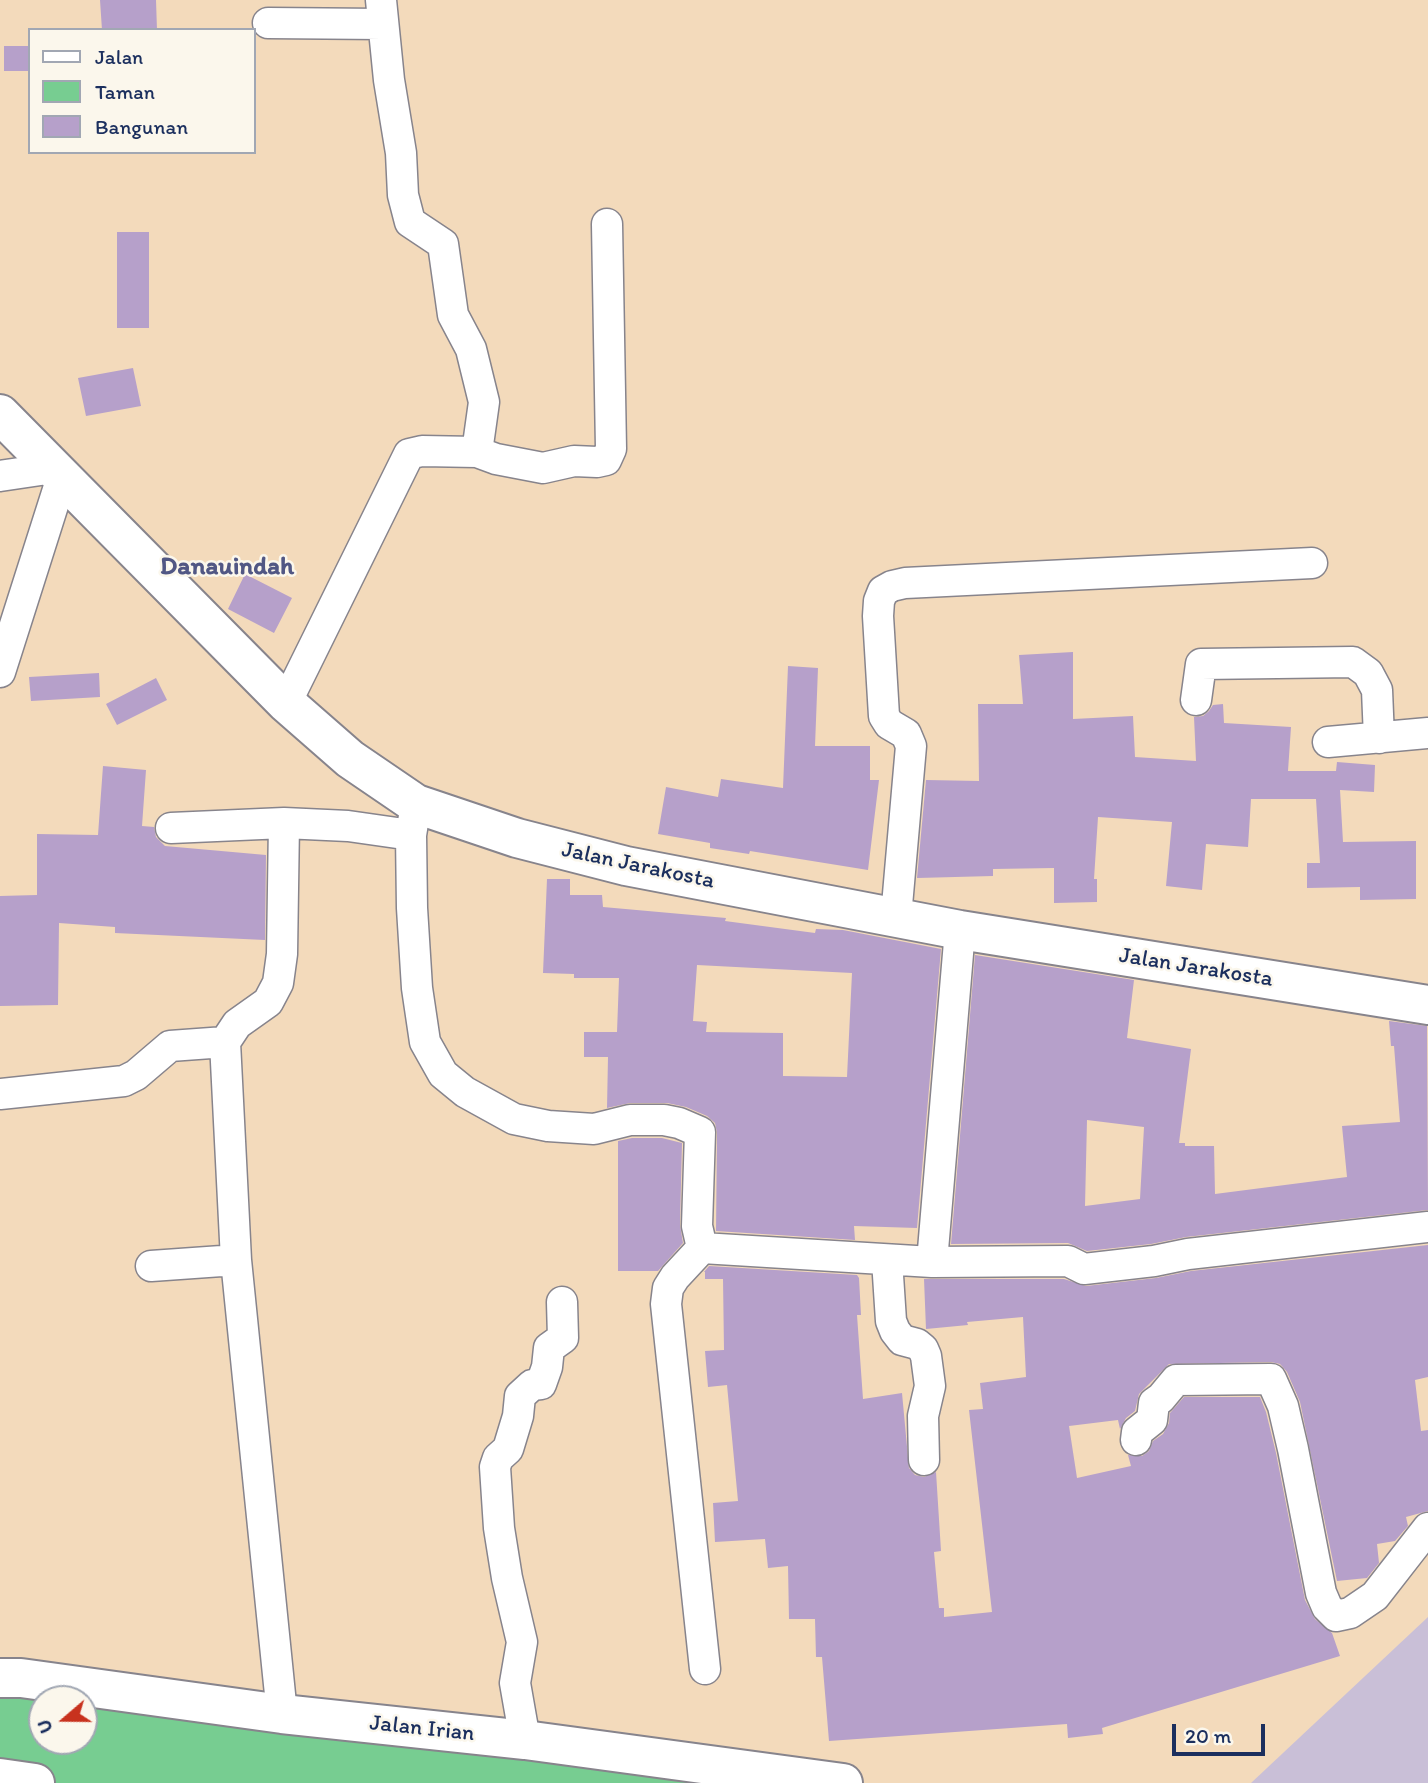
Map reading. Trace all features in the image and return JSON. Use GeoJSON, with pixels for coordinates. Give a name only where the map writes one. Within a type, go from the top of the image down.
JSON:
{"type":"FeatureCollection","features":[{"type":"Feature","properties":{"kind":"street"},"geometry":{"type":"LineString","coordinates":[[268,23],[382,12],[401,153],[403,195],[410,222],[443,244],[453,315],[471,349],[484,402],[477,452]]}},
{"type":"Feature","properties":{"kind":"street"},"geometry":{"type":"LineString","coordinates":[[286,703],[409,454],[422,451],[477,452],[496,459],[543,468],[574,461],[603,461],[609,456],[607,224]]}},
{"type":"Feature","properties":{"kind":"street","name":"Jalan Jarakosta"},"geometry":{"type":"LineString","coordinates":[[0,414],[286,703],[414,819],[517,838],[626,866],[960,930],[1428,1005]]}},
{"type":"Feature","properties":{"kind":"street"},"geometry":{"type":"LineString","coordinates":[[0,476],[58,472],[0,672]]}},
{"type":"Feature","properties":{"kind":"street"},"geometry":{"type":"LineString","coordinates":[[896,918],[911,746],[906,734],[889,724],[884,716],[878,616],[883,591],[905,583],[1312,563]]}},
{"type":"Feature","properties":{"kind":"street"},"geometry":{"type":"LineString","coordinates":[[1196,700],[1201,664],[1353,662],[1368,673],[1377,690],[1379,738]]}},
{"type":"Feature","properties":{"kind":"street"},"geometry":{"type":"LineString","coordinates":[[1328,741],[1428,733]]}},
{"type":"Feature","properties":{"kind":"street"},"geometry":{"type":"LineString","coordinates":[[171,828],[284,823],[348,826],[414,819],[412,908],[417,988],[425,1042],[443,1074],[487,1106],[525,1121],[548,1126],[594,1129],[629,1119],[664,1120],[679,1122],[700,1132],[697,1226],[702,1248]]}},
{"type":"Feature","properties":{"kind":"street"},"geometry":{"type":"LineString","coordinates":[[282,1714],[236,1260],[225,1042],[237,1024],[268,1002],[278,983],[282,954],[284,823]]}},
{"type":"Feature","properties":{"kind":"street"},"geometry":{"type":"LineString","coordinates":[[932,1262],[960,930]]}},
{"type":"Feature","properties":{"kind":"street"},"geometry":{"type":"LineString","coordinates":[[0,1094],[124,1081],[170,1046],[225,1042]]}},
{"type":"Feature","properties":{"kind":"street"},"geometry":{"type":"LineString","coordinates":[[702,1248],[932,1262],[1069,1261],[1084,1269],[1188,1254],[1428,1227]]}},
{"type":"Feature","properties":{"kind":"street"},"geometry":{"type":"LineString","coordinates":[[702,1248],[675,1277],[668,1288],[666,1304],[705,1669]]}},
{"type":"Feature","properties":{"kind":"street"},"geometry":{"type":"LineString","coordinates":[[151,1266],[236,1260]]}},
{"type":"Feature","properties":{"kind":"street"},"geometry":{"type":"LineString","coordinates":[[887,1260],[891,1321],[895,1331],[902,1340],[917,1344],[926,1356],[930,1386],[923,1416],[924,1460]]}},
{"type":"Feature","properties":{"kind":"street"},"geometry":{"type":"LineString","coordinates":[[524,1741],[515,1683],[522,1642],[501,1540],[495,1467],[498,1458],[508,1449],[518,1416],[520,1396],[532,1385],[541,1384],[547,1367],[549,1348],[563,1338],[562,1302]]}},
{"type":"Feature","properties":{"kind":"street"},"geometry":{"type":"LineString","coordinates":[[1136,1440],[1137,1432],[1152,1420],[1154,1403],[1176,1380],[1271,1379],[1283,1406],[1321,1593],[1336,1616],[1350,1613],[1376,1595],[1428,1528]]}},
{"type":"Feature","properties":{"kind":"street","name":"Jalan Irian"},"geometry":{"type":"LineString","coordinates":[[0,1678],[21,1678],[282,1714],[524,1741],[843,1783]]}},
{"type":"Feature","properties":{"kind":"street"},"geometry":{"type":"LineString","coordinates":[[0,1778],[35,1783]]}},
{"type":"Feature","properties":{"kind":"shaded area"},"geometry":{"type":"Polygon","coordinates":[[[1428,1617],[1428,1783],[1251,1783],[1428,1617]]]}},
{"type":"Feature","properties":{"kind":"green space"},"geometry":{"type":"Polygon","coordinates":[[[0,1678],[56,1685],[28,1685],[28,1755],[98,1755],[98,1690],[843,1783],[35,1783],[0,1778],[0,1678]]]}},
{"type":"Feature","properties":{"kind":"building"},"geometry":{"type":"Polygon","coordinates":[[[100,0],[156,0],[157,28],[102,28],[100,0]]]}},
{"type":"Feature","properties":{"kind":"building"},"geometry":{"type":"Polygon","coordinates":[[[4,46],[28,46],[28,71],[4,71],[4,46]]]}},
{"type":"Feature","properties":{"kind":"building"},"geometry":{"type":"Polygon","coordinates":[[[117,232],[149,232],[149,328],[117,328],[117,232]]]}},
{"type":"Feature","properties":{"kind":"building"},"geometry":{"type":"Polygon","coordinates":[[[133,368],[141,406],[86,416],[78,378],[133,368]]]}},
{"type":"Feature","properties":{"kind":"building"},"geometry":{"type":"Polygon","coordinates":[[[245,574],[292,598],[274,633],[228,609],[245,574]]]}},
{"type":"Feature","properties":{"kind":"building"},"geometry":{"type":"Polygon","coordinates":[[[1073,652],[1073,719],[1133,716],[1135,757],[1196,761],[1194,717],[1203,716],[1213,705],[1223,704],[1224,723],[1291,727],[1288,771],[1336,771],[1337,762],[1375,765],[1374,792],[1340,790],[1343,842],[1416,841],[1416,899],[1360,900],[1360,887],[1307,888],[1307,863],[1320,863],[1316,799],[1251,799],[1248,847],[1206,844],[1202,890],[1166,886],[1172,822],[1098,817],[1094,879],[1097,879],[1097,902],[1054,903],[1054,868],[993,869],[993,876],[917,878],[926,780],[979,781],[978,704],[1023,704],[1019,655],[1073,652]]]}},
{"type":"Feature","properties":{"kind":"building"},"geometry":{"type":"Polygon","coordinates":[[[788,666],[818,668],[815,746],[870,746],[870,780],[879,780],[868,870],[750,851],[749,854],[710,848],[710,843],[658,834],[666,787],[718,797],[721,779],[783,788],[788,666]]]}},
{"type":"Feature","properties":{"kind":"building"},"geometry":{"type":"Polygon","coordinates":[[[99,673],[100,697],[31,701],[29,677],[99,673]]]}},
{"type":"Feature","properties":{"kind":"building"},"geometry":{"type":"Polygon","coordinates":[[[156,678],[167,700],[117,725],[106,704],[156,678]]]}},
{"type":"Feature","properties":{"kind":"building"},"geometry":{"type":"Polygon","coordinates":[[[103,766],[146,770],[142,826],[154,827],[156,837],[165,846],[266,855],[265,940],[115,933],[115,927],[59,923],[58,1005],[0,1006],[0,896],[37,895],[37,834],[98,835],[103,766]]]}},
{"type":"Feature","properties":{"kind":"building"},"geometry":{"type":"Polygon","coordinates":[[[547,879],[570,879],[570,895],[602,895],[603,907],[726,918],[725,921],[815,933],[816,929],[843,930],[941,949],[917,1228],[854,1226],[855,1240],[716,1231],[715,1123],[707,1116],[686,1107],[667,1103],[630,1103],[607,1108],[608,1057],[584,1057],[584,1032],[617,1032],[619,978],[574,978],[574,974],[543,973],[547,879]],[[697,965],[693,1021],[707,1022],[706,1032],[783,1033],[783,1076],[847,1077],[852,973],[697,965]]]}},
{"type":"Feature","properties":{"kind":"building"},"geometry":{"type":"Polygon","coordinates":[[[975,955],[1134,980],[1127,1038],[1191,1049],[1179,1143],[1185,1143],[1185,1146],[1214,1146],[1215,1194],[1347,1177],[1342,1126],[1400,1122],[1394,1046],[1391,1046],[1389,1021],[1427,1026],[1428,1210],[1087,1251],[1068,1243],[951,1244],[975,955]],[[1087,1120],[1085,1206],[1140,1199],[1144,1127],[1087,1120]]]}},
{"type":"Feature","properties":{"kind":"building"},"geometry":{"type":"Polygon","coordinates":[[[662,1138],[682,1143],[680,1225],[683,1243],[658,1271],[618,1271],[618,1141],[662,1138]]]}},
{"type":"Feature","properties":{"kind":"building"},"geometry":{"type":"Polygon","coordinates":[[[1428,1245],[1428,1377],[1415,1380],[1421,1431],[1428,1430],[1428,1511],[1406,1517],[1408,1526],[1395,1541],[1377,1544],[1379,1563],[1367,1578],[1337,1581],[1300,1402],[1287,1372],[1280,1364],[1169,1364],[1139,1394],[1135,1411],[1126,1418],[1120,1429],[1118,1420],[1069,1426],[1077,1478],[1131,1466],[1128,1455],[1142,1456],[1149,1451],[1153,1441],[1163,1434],[1169,1423],[1170,1413],[1184,1397],[1260,1397],[1276,1453],[1305,1600],[1315,1619],[1332,1633],[1340,1656],[1102,1728],[1103,1734],[1068,1738],[1067,1724],[829,1741],[822,1657],[816,1657],[815,1619],[789,1619],[788,1566],[768,1568],[765,1539],[715,1542],[713,1503],[738,1501],[727,1385],[708,1387],[705,1351],[724,1350],[723,1279],[705,1279],[704,1272],[709,1266],[857,1275],[863,1399],[902,1393],[909,1468],[915,1475],[924,1477],[936,1472],[941,1551],[934,1552],[939,1608],[944,1608],[944,1617],[992,1612],[969,1410],[983,1409],[980,1383],[1026,1377],[1023,1317],[926,1329],[924,1279],[1064,1279],[1086,1286],[1191,1271],[1428,1245]]]}},
{"type":"Feature","properties":{"kind":"district","name":"Danauindah"},"geometry":{"type":"Point","coordinates":[227,567]}}]}
